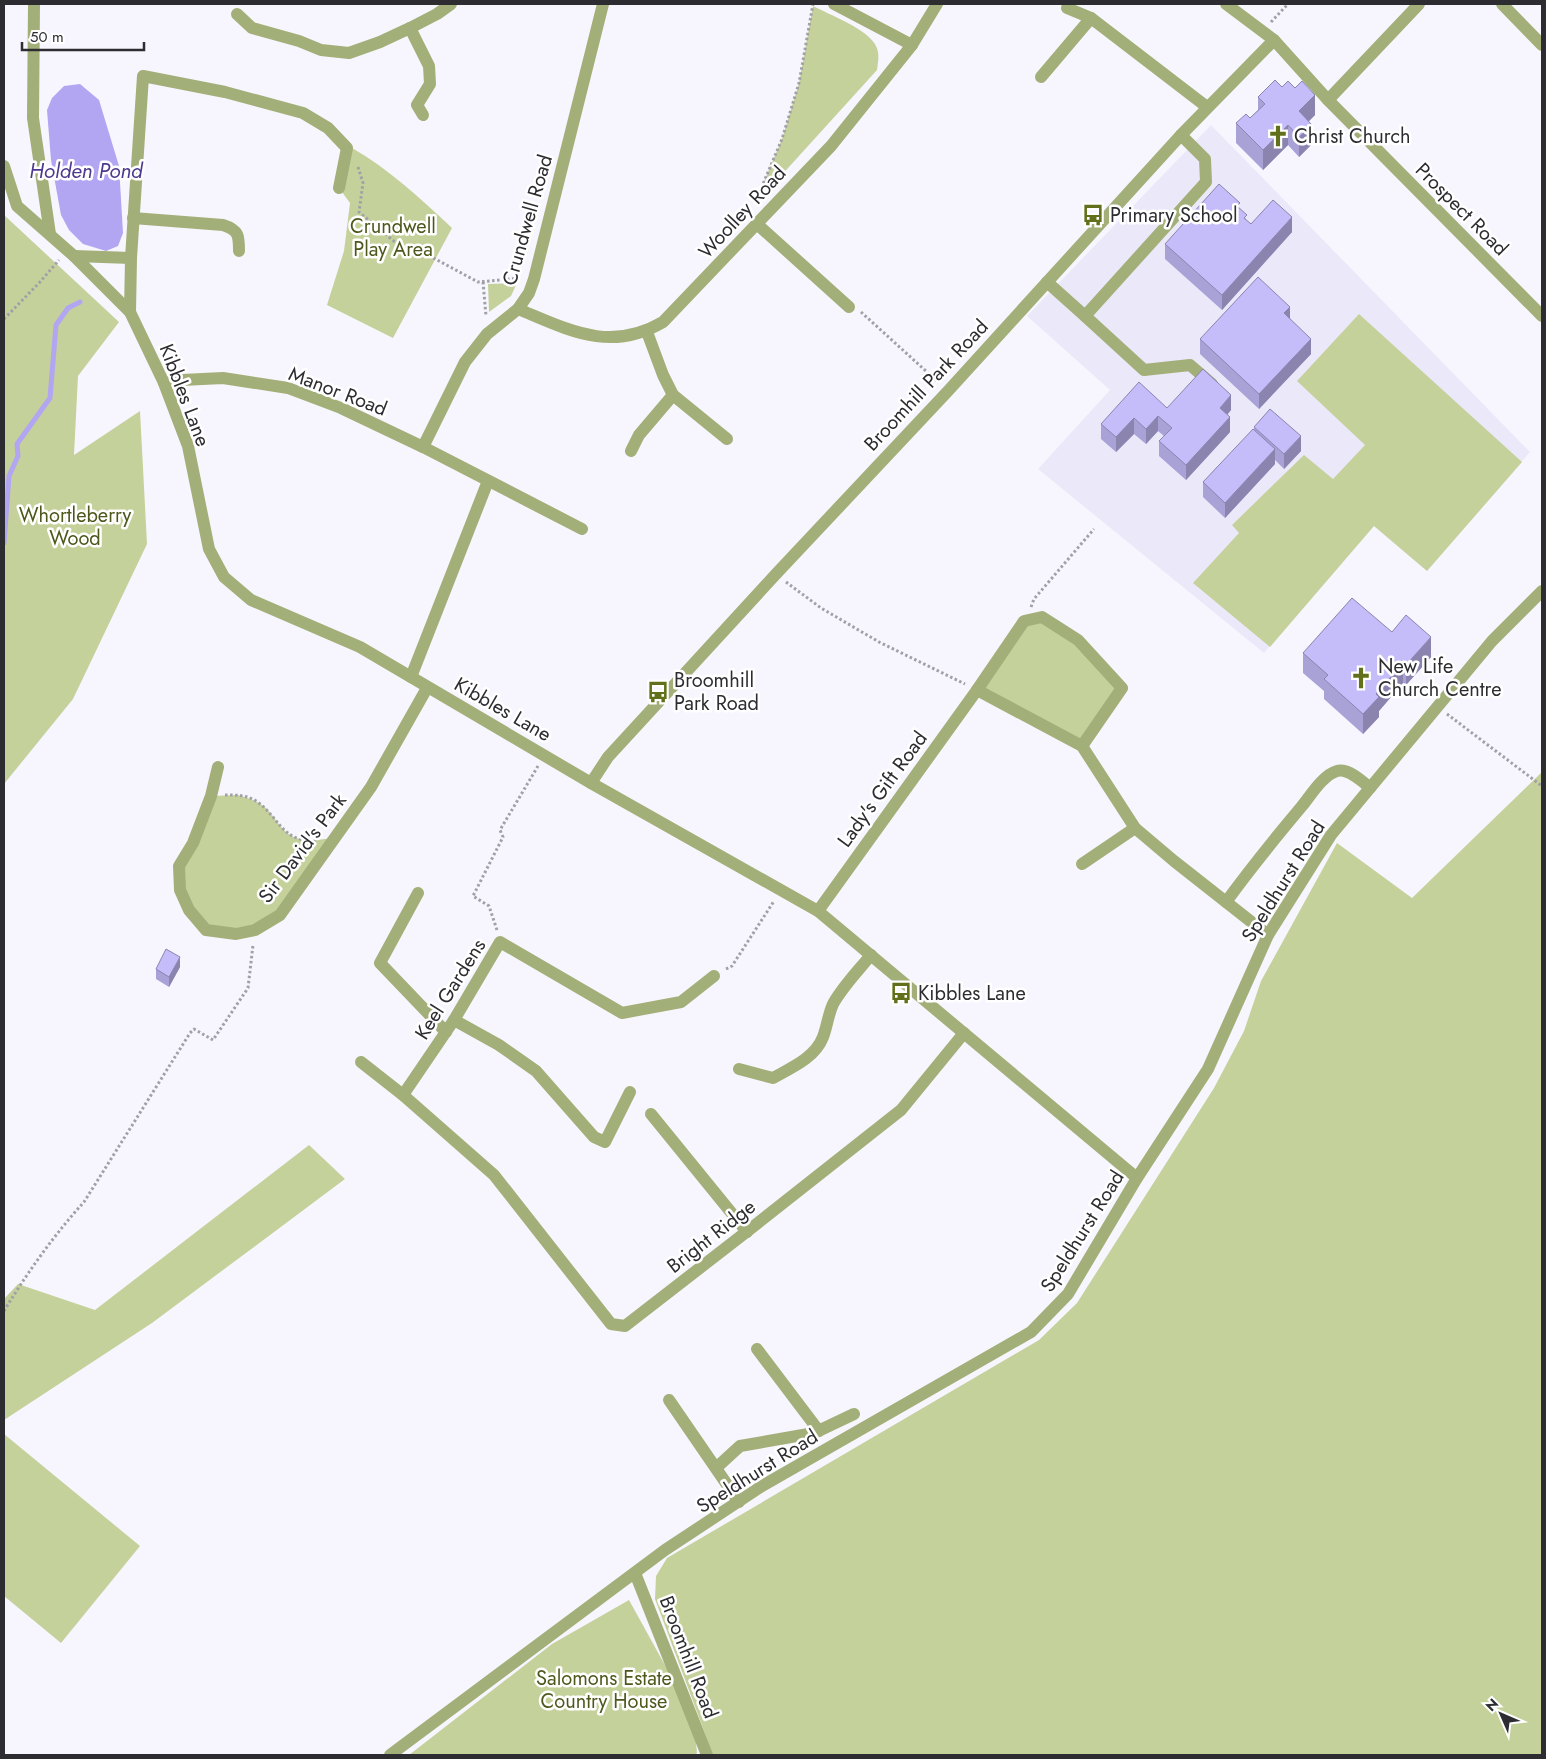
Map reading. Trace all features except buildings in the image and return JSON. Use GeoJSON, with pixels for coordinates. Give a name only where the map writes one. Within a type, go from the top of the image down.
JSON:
{"type":"FeatureCollection","features":[{"type":"Feature","properties":{"kind":"street"},"geometry":{"type":"LineString","coordinates":[[34,4],[33,118],[50,234]]}},
{"type":"Feature","properties":{"kind":"street"},"geometry":{"type":"LineString","coordinates":[[237,14],[252,28],[299,41],[321,50],[349,53],[380,42],[410,28],[437,14],[450,4]]}},
{"type":"Feature","properties":{"kind":"street","name":"Crundwell Road"},"geometry":{"type":"LineString","coordinates":[[423,447],[465,362],[487,334],[518,309],[534,279],[603,4]]}},
{"type":"Feature","properties":{"kind":"street"},"geometry":{"type":"LineString","coordinates":[[834,4],[912,45]]}},
{"type":"Feature","properties":{"kind":"street","name":"Woolley Road"},"geometry":{"type":"LineString","coordinates":[[518,309],[572,331],[609,339],[647,332],[663,322],[830,146],[912,45],[937,4]]}},
{"type":"Feature","properties":{"kind":"street","name":"Prospect Road"},"geometry":{"type":"LineString","coordinates":[[1226,4],[1274,40],[1328,100],[1542,316]]}},
{"type":"Feature","properties":{"kind":"street"},"geometry":{"type":"LineString","coordinates":[[1328,100],[1419,4]]}},
{"type":"Feature","properties":{"kind":"street"},"geometry":{"type":"LineString","coordinates":[[1502,4],[1542,45]]}},
{"type":"Feature","properties":{"kind":"street"},"geometry":{"type":"LineString","coordinates":[[1067,8],[1091,18],[1207,107]]}},
{"type":"Feature","properties":{"kind":"street"},"geometry":{"type":"LineString","coordinates":[[1041,77],[1091,18]]}},
{"type":"Feature","properties":{"kind":"street"},"geometry":{"type":"LineString","coordinates":[[410,28],[429,66],[430,84],[417,105],[423,115]]}},
{"type":"Feature","properties":{"kind":"street","name":"Broomhill Park Road"},"geometry":{"type":"LineString","coordinates":[[591,782],[608,757],[776,574],[948,390],[1207,107],[1274,40]]}},
{"type":"Feature","properties":{"kind":"street"},"geometry":{"type":"LineString","coordinates":[[130,312],[131,258],[143,76],[225,92],[303,113],[328,128],[347,148],[339,188]]}},
{"type":"Feature","properties":{"kind":"street"},"geometry":{"type":"LineString","coordinates":[[1085,316],[1206,182],[1204,159],[1181,135]]}},
{"type":"Feature","properties":{"kind":"street","name":"Kibbles Lane"},"geometry":{"type":"LineString","coordinates":[[4,166],[17,206],[71,253],[130,312],[164,383],[188,446],[209,549],[224,577],[251,600],[360,647],[427,688],[818,911],[1137,1178]]}},
{"type":"Feature","properties":{"kind":"street"},"geometry":{"type":"LineString","coordinates":[[134,218],[223,225],[236,231],[239,238],[239,251]]}},
{"type":"Feature","properties":{"kind":"street"},"geometry":{"type":"LineString","coordinates":[[757,224],[849,307]]}},
{"type":"Feature","properties":{"kind":"street"},"geometry":{"type":"LineString","coordinates":[[71,253],[131,258]]}},
{"type":"Feature","properties":{"kind":"street"},"geometry":{"type":"LineString","coordinates":[[1046,282],[1144,370],[1190,365],[1223,393]]}},
{"type":"Feature","properties":{"kind":"street"},"geometry":{"type":"LineString","coordinates":[[647,332],[663,375],[673,395],[727,439]]}},
{"type":"Feature","properties":{"kind":"street","name":"Manor Road"},"geometry":{"type":"LineString","coordinates":[[164,383],[223,378],[288,388],[341,408],[423,447],[582,529]]}},
{"type":"Feature","properties":{"kind":"street"},"geometry":{"type":"LineString","coordinates":[[631,451],[639,435],[651,419],[673,395]]}},
{"type":"Feature","properties":{"kind":"street"},"geometry":{"type":"LineString","coordinates":[[411,677],[488,481]]}},
{"type":"Feature","properties":{"kind":"street","name":"Speldhurst Road"},"geometry":{"type":"LineString","coordinates":[[390,1755],[665,1550],[770,1481],[1031,1332],[1068,1294],[1137,1178],[1208,1069],[1268,935],[1332,835],[1492,641],[1542,590]]}},
{"type":"Feature","properties":{"kind":"street"},"geometry":{"type":"LineString","coordinates":[[1024,621],[1042,617],[1078,640],[1122,688],[1082,746]]}},
{"type":"Feature","properties":{"kind":"street","name":"Lady's Gift Road"},"geometry":{"type":"LineString","coordinates":[[818,911],[977,690],[1024,621]]}},
{"type":"Feature","properties":{"kind":"street","name":"Sir David's Park"},"geometry":{"type":"LineString","coordinates":[[218,768],[211,796],[193,843],[179,866],[180,890],[188,910],[206,930],[236,934],[254,930],[280,914],[371,787],[427,688]]}},
{"type":"Feature","properties":{"kind":"street"},"geometry":{"type":"LineString","coordinates":[[977,690],[1082,746],[1135,828],[1268,935]]}},
{"type":"Feature","properties":{"kind":"street"},"geometry":{"type":"LineString","coordinates":[[1226,902],[1255,862],[1332,773],[1339,770],[1348,772],[1370,788]]}},
{"type":"Feature","properties":{"kind":"street"},"geometry":{"type":"LineString","coordinates":[[1082,864],[1135,828]]}},
{"type":"Feature","properties":{"kind":"street"},"geometry":{"type":"LineString","coordinates":[[418,893],[380,963],[446,1032]]}},
{"type":"Feature","properties":{"kind":"street","name":"Keel Gardens"},"geometry":{"type":"LineString","coordinates":[[403,1095],[454,1020],[500,942],[622,1013],[680,1002],[714,976]]}},
{"type":"Feature","properties":{"kind":"street"},"geometry":{"type":"LineString","coordinates":[[739,1069],[773,1078],[815,1052],[823,1037],[833,1005],[847,984],[871,955]]}},
{"type":"Feature","properties":{"kind":"street"},"geometry":{"type":"LineString","coordinates":[[454,1020],[499,1045],[536,1071],[594,1137],[605,1142],[630,1092]]}},
{"type":"Feature","properties":{"kind":"street","name":"Bright Ridge"},"geometry":{"type":"LineString","coordinates":[[403,1095],[494,1175],[611,1324],[625,1326],[900,1110],[964,1033]]}},
{"type":"Feature","properties":{"kind":"street"},"geometry":{"type":"LineString","coordinates":[[361,1062],[403,1095]]}},
{"type":"Feature","properties":{"kind":"street"},"geometry":{"type":"LineString","coordinates":[[650,1114],[747,1232]]}},
{"type":"Feature","properties":{"kind":"street"},"geometry":{"type":"LineString","coordinates":[[757,1349],[819,1431]]}},
{"type":"Feature","properties":{"kind":"street"},"geometry":{"type":"LineString","coordinates":[[669,1400],[739,1502]]}},
{"type":"Feature","properties":{"kind":"street"},"geometry":{"type":"LineString","coordinates":[[716,1468],[740,1446],[819,1431],[854,1414]]}},
{"type":"Feature","properties":{"kind":"street","name":"Broomhill Road"},"geometry":{"type":"LineString","coordinates":[[636,1573],[707,1755]]}},
{"type":"Feature","properties":{"kind":"path"},"geometry":{"type":"LineString","coordinates":[[780,199],[763,184],[782,139],[799,83],[813,4]]}},
{"type":"Feature","properties":{"kind":"path"},"geometry":{"type":"LineString","coordinates":[[1262,31],[1288,4]]}},
{"type":"Feature","properties":{"kind":"path"},"geometry":{"type":"LineString","coordinates":[[347,148],[359,169],[363,183],[359,212],[402,248],[428,254],[478,282],[519,278],[534,279]]}},
{"type":"Feature","properties":{"kind":"path"},"geometry":{"type":"LineString","coordinates":[[4,319],[71,253]]}},
{"type":"Feature","properties":{"kind":"path"},"geometry":{"type":"LineString","coordinates":[[484,282],[487,334]]}},
{"type":"Feature","properties":{"kind":"path"},"geometry":{"type":"LineString","coordinates":[[849,307],[858,309],[948,390]]}},
{"type":"Feature","properties":{"kind":"path"},"geometry":{"type":"LineString","coordinates":[[1024,621],[1034,599],[1094,529]]}},
{"type":"Feature","properties":{"kind":"path"},"geometry":{"type":"LineString","coordinates":[[776,574],[821,608],[879,642],[977,690]]}},
{"type":"Feature","properties":{"kind":"path"},"geometry":{"type":"LineString","coordinates":[[1438,706],[1542,786]]}},
{"type":"Feature","properties":{"kind":"path"},"geometry":{"type":"LineString","coordinates":[[500,942],[490,906],[473,896],[503,837],[500,830],[545,754]]}},
{"type":"Feature","properties":{"kind":"path"},"geometry":{"type":"LineString","coordinates":[[211,796],[238,795],[254,800],[267,810],[278,825],[295,838],[311,840],[335,838]]}},
{"type":"Feature","properties":{"kind":"path"},"geometry":{"type":"LineString","coordinates":[[714,976],[732,966],[781,890]]}},
{"type":"Feature","properties":{"kind":"path"},"geometry":{"type":"LineString","coordinates":[[4,1311],[68,1220],[84,1202],[190,1033],[194,1028],[212,1040],[248,988],[254,930]]}},
{"type":"Feature","properties":{"kind":"shaded area"},"geometry":{"type":"Polygon","coordinates":[[[1211,125],[1530,452],[1427,571],[1374,526],[1264,653],[1038,469],[1110,390],[1027,316],[1211,125]]]}},
{"type":"Feature","properties":{"kind":"green space"},"geometry":{"type":"Polygon","coordinates":[[[813,6],[857,28],[872,40],[878,52],[877,70],[769,189],[763,184],[782,139],[799,83],[813,6]]]}},
{"type":"Feature","properties":{"kind":"green space","name":"Crundwell Play Area"},"geometry":{"type":"Polygon","coordinates":[[[352,148],[392,175],[452,228],[393,338],[327,305],[344,251],[350,203],[339,188],[352,148]]]}},
{"type":"Feature","properties":{"kind":"green space","name":"Whortleberry Wood"},"geometry":{"type":"Polygon","coordinates":[[[4,215],[119,322],[78,376],[74,455],[140,411],[147,544],[73,699],[4,784],[4,215]]]}},
{"type":"Feature","properties":{"kind":"green space"},"geometry":{"type":"Polygon","coordinates":[[[517,283],[511,296],[489,312],[488,284],[517,283]]]}},
{"type":"Feature","properties":{"kind":"green space"},"geometry":{"type":"Polygon","coordinates":[[[1359,314],[1522,462],[1427,571],[1374,526],[1270,647],[1193,583],[1239,533],[1232,525],[1304,455],[1333,479],[1365,445],[1297,381],[1359,314]]]}},
{"type":"Feature","properties":{"kind":"green space"},"geometry":{"type":"Polygon","coordinates":[[[1042,617],[1078,640],[1122,688],[1082,746],[977,690],[1024,621],[1042,617]]]}},
{"type":"Feature","properties":{"kind":"green space"},"geometry":{"type":"Polygon","coordinates":[[[1542,772],[1542,1755],[713,1755],[655,1599],[656,1576],[667,1558],[1039,1340],[1077,1303],[1214,1088],[1244,1031],[1261,981],[1337,843],[1412,898],[1542,772]]]}},
{"type":"Feature","properties":{"kind":"green space"},"geometry":{"type":"Polygon","coordinates":[[[238,795],[253,800],[266,808],[291,836],[311,840],[335,838],[280,915],[255,930],[206,930],[189,910],[179,866],[211,796],[238,795]]]}},
{"type":"Feature","properties":{"kind":"green space"},"geometry":{"type":"Polygon","coordinates":[[[309,1145],[345,1179],[152,1323],[4,1420],[4,1299],[18,1284],[95,1310],[309,1145]]]}},
{"type":"Feature","properties":{"kind":"green space"},"geometry":{"type":"Polygon","coordinates":[[[4,1434],[140,1546],[61,1643],[4,1596],[4,1434]]]}},
{"type":"Feature","properties":{"kind":"green space","name":"Salomons Estate Country House"},"geometry":{"type":"Polygon","coordinates":[[[629,1600],[666,1667],[695,1733],[697,1753],[695,1755],[409,1755],[552,1644],[629,1600]]]}},
{"type":"Feature","properties":{"kind":"water","name":"Holden Pond"},"geometry":{"type":"Polygon","coordinates":[[[80,84],[99,100],[119,166],[123,233],[118,246],[106,251],[83,244],[69,230],[61,215],[51,160],[47,110],[52,98],[64,86],[80,84]]]}},
{"type":"Feature","properties":{"kind":"waterway"},"geometry":{"type":"LineString","coordinates":[[4,543],[9,476],[18,456],[17,444],[50,398],[56,325],[68,308],[80,302]]}},
{"type":"Feature","properties":{"kind":"place","name":"Christ Church"},"geometry":{"type":"Point","coordinates":[1278,136]}},
{"type":"Feature","properties":{"kind":"place","name":"Primary School"},"geometry":{"type":"Point","coordinates":[1093,215]}},
{"type":"Feature","properties":{"kind":"place","name":"New Life Church Centre"},"geometry":{"type":"Point","coordinates":[1361,678]}},
{"type":"Feature","properties":{"kind":"place","name":"Broomhill Park Road"},"geometry":{"type":"Point","coordinates":[658,692]}},
{"type":"Feature","properties":{"kind":"place","name":"Kibbles Lane"},"geometry":{"type":"Point","coordinates":[901,993]}}]}
